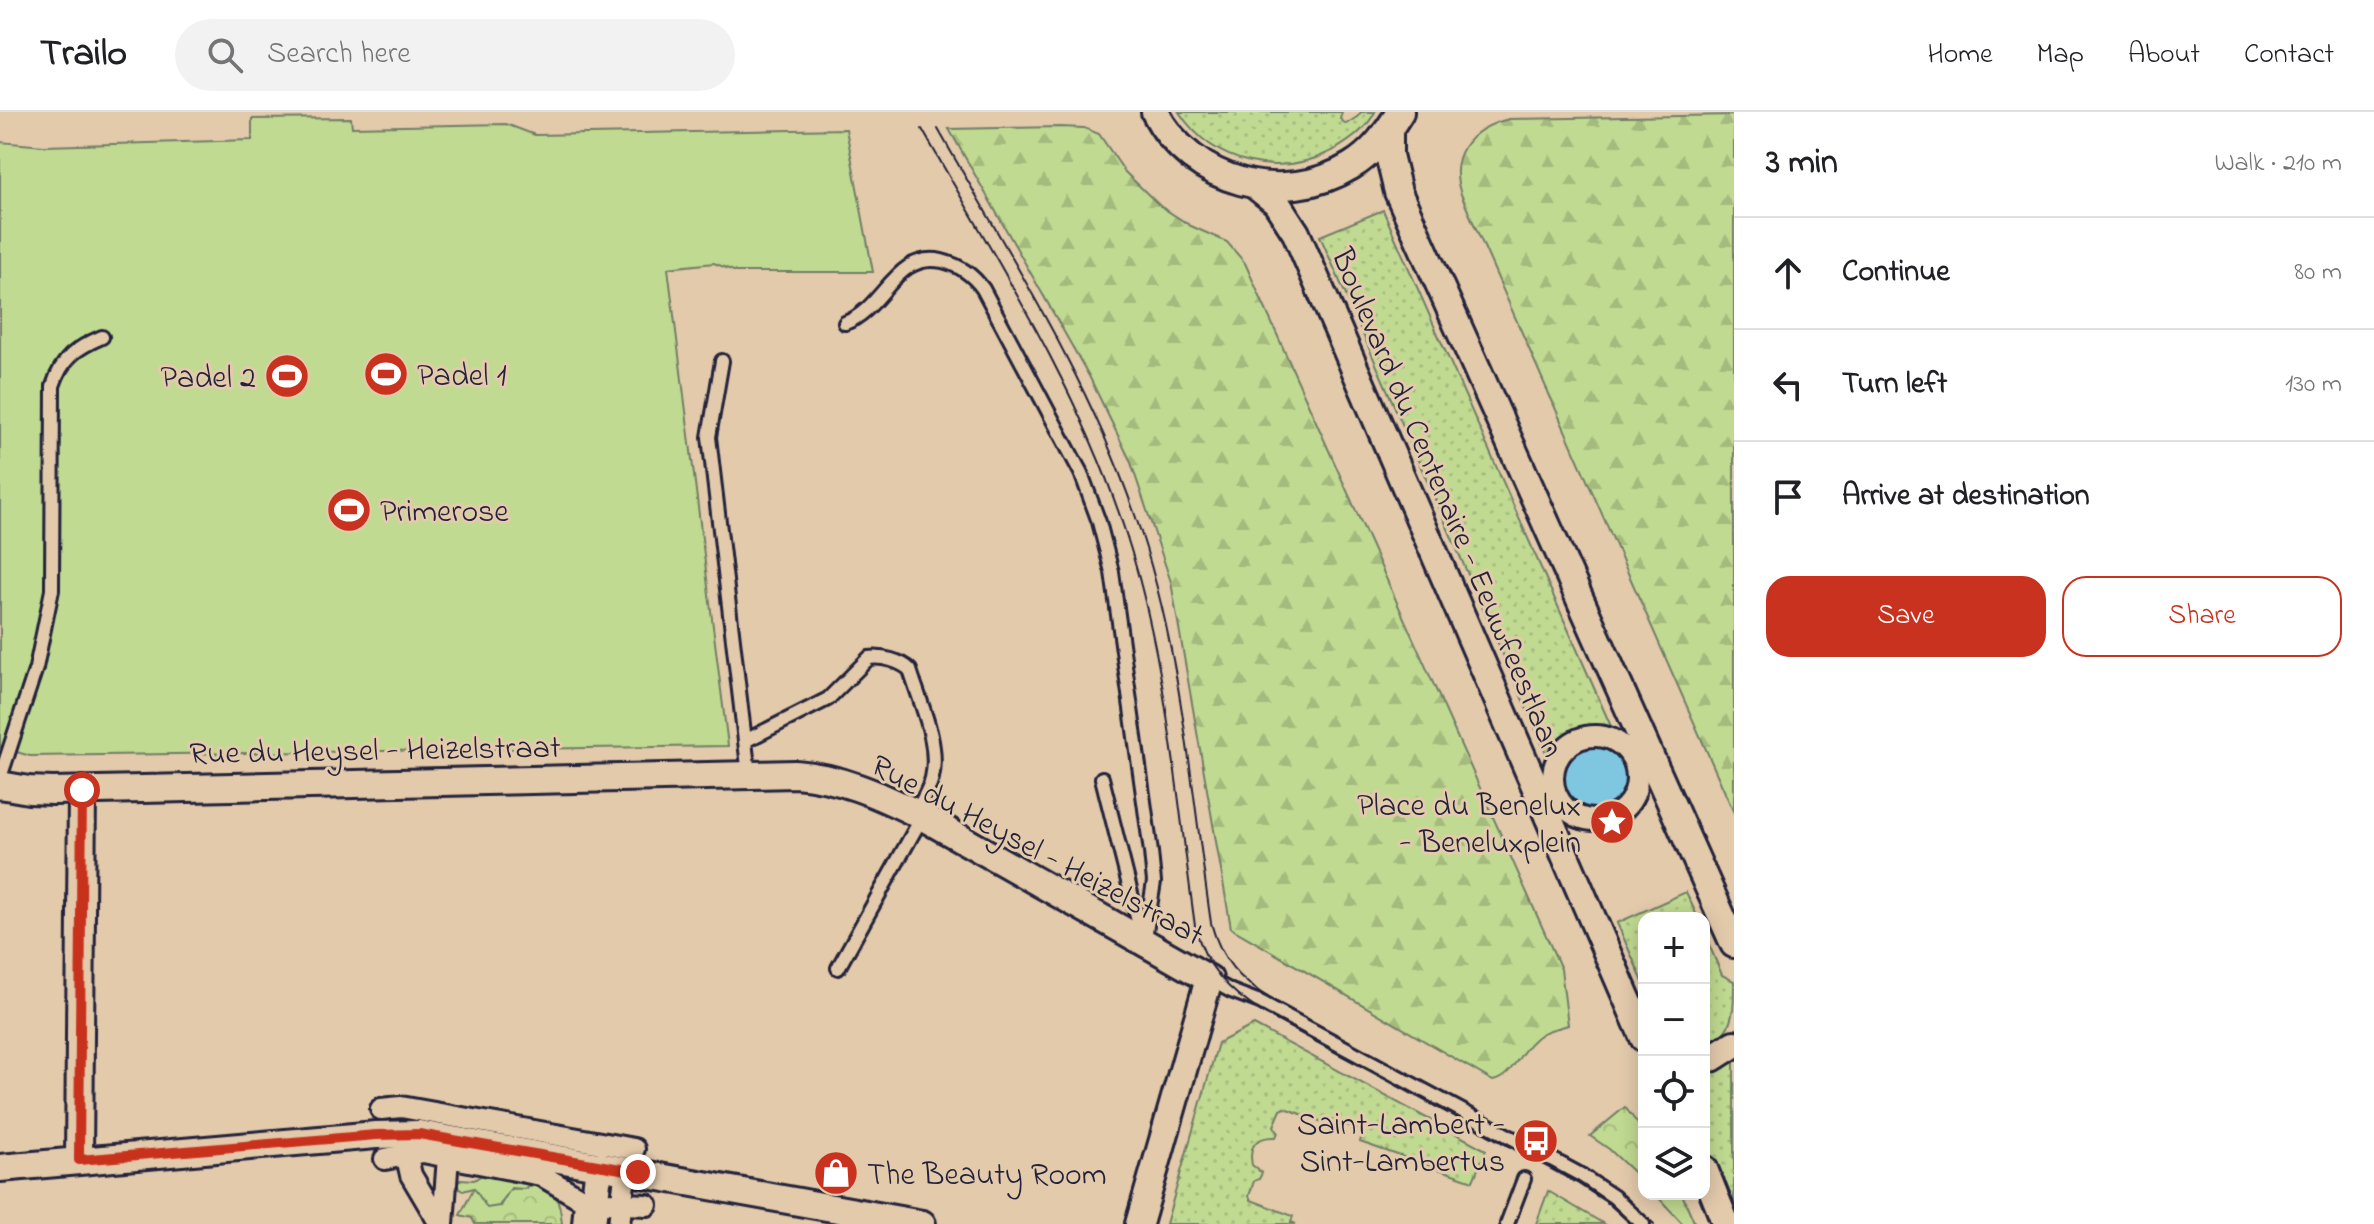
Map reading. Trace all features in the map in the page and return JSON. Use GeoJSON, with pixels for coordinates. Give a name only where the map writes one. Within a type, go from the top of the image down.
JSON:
{"type":"FeatureCollection","features":[{"type":"Feature","properties":{"kind":"street"},"geometry":{"type":"LineString","coordinates":[[1155,112],[1174,140],[1191,157],[1222,175],[1256,186],[1294,186],[1331,177],[1373,150],[1395,121]]}},
{"type":"Feature","properties":{"kind":"street"},"geometry":{"type":"LineString","coordinates":[[1395,121],[1392,175],[1398,192],[1734,944]]}},
{"type":"Feature","properties":{"kind":"street","name":"Boulevard du Centenaire - Eeuwfeestlaan"},"geometry":{"type":"LineString","coordinates":[[1256,186],[1276,202],[1296,233],[1638,1022]]}},
{"type":"Feature","properties":{"kind":"street"},"geometry":{"type":"LineString","coordinates":[[1590,736],[1615,741],[1637,760],[1637,786],[1624,809],[1613,817],[1586,819],[1574,814],[1554,798],[1555,769],[1559,757],[1578,740],[1590,736]]}},
{"type":"Feature","properties":{"kind":"street","name":"Rue du Heysel - Heizelstraat"},"geometry":{"type":"LineString","coordinates":[[0,785],[29,790],[82,790],[795,774],[828,778],[876,793],[919,815],[1209,979]]}},
{"type":"Feature","properties":{"kind":"street"},"geometry":{"type":"LineString","coordinates":[[79,1160],[82,790]]}},
{"type":"Feature","properties":{"kind":"street"},"geometry":{"type":"LineString","coordinates":[[1139,1224],[1209,979]]}},
{"type":"Feature","properties":{"kind":"street"},"geometry":{"type":"LineString","coordinates":[[1710,1058],[1734,1044]]}},
{"type":"Feature","properties":{"kind":"street"},"geometry":{"type":"LineString","coordinates":[[395,1113],[632,1153]]}},
{"type":"Feature","properties":{"kind":"street"},"geometry":{"type":"LineString","coordinates":[[0,1168],[376,1135],[419,1134],[922,1224]]}},
{"type":"Feature","properties":{"kind":"street"},"geometry":{"type":"LineString","coordinates":[[405,1150],[411,1175],[442,1224]]}},
{"type":"Feature","properties":{"kind":"street"},"geometry":{"type":"LineString","coordinates":[[385,1159],[405,1150],[541,1175],[585,1201],[583,1224]]}},
{"type":"Feature","properties":{"kind":"street"},"geometry":{"type":"LineString","coordinates":[[442,1224],[448,1157]]}},
{"type":"Feature","properties":{"kind":"street"},"geometry":{"type":"LineString","coordinates":[[599,1165],[609,1214]]}},
{"type":"Feature","properties":{"kind":"street"},"geometry":{"type":"LineString","coordinates":[[609,1214],[624,1184]]}},
{"type":"Feature","properties":{"kind":"street"},"geometry":{"type":"LineString","coordinates":[[1710,1184],[1726,1224]]}},
{"type":"Feature","properties":{"kind":"street"},"geometry":{"type":"LineString","coordinates":[[609,1214],[647,1205]]}},
{"type":"Feature","properties":{"kind":"lane"},"geometry":{"type":"LineString","coordinates":[[845,323],[866,311],[904,267],[914,262],[937,260],[969,273],[983,289],[1081,473],[1099,522],[1112,572],[1151,852],[1154,882],[1144,944]]}},
{"type":"Feature","properties":{"kind":"lane"},"geometry":{"type":"LineString","coordinates":[[0,778],[36,668],[52,590],[53,386],[58,370],[67,357],[81,346],[102,337]]}},
{"type":"Feature","properties":{"kind":"lane"},"geometry":{"type":"LineString","coordinates":[[722,361],[709,437],[749,775]]}},
{"type":"Feature","properties":{"kind":"lane"},"geometry":{"type":"LineString","coordinates":[[745,741],[828,699],[869,658],[878,657],[910,670],[932,743],[930,782],[919,815],[838,968]]}},
{"type":"Feature","properties":{"kind":"lane"},"geometry":{"type":"LineString","coordinates":[[1102,778],[1144,944]]}},
{"type":"Feature","properties":{"kind":"lane","name":"Rue du Heysel - Heizelstraat"},"geometry":{"type":"LineString","coordinates":[[1209,979],[1260,1002],[1581,1175],[1614,1197],[1643,1224]]}},
{"type":"Feature","properties":{"kind":"lane"},"geometry":{"type":"LineString","coordinates":[[1507,1224],[1524,1179]]}},
{"type":"Feature","properties":{"kind":"green space"},"geometry":{"type":"Polygon","coordinates":[[[1179,112],[1342,112],[1340,119],[1346,124],[1361,112],[1375,112],[1358,134],[1334,150],[1292,164],[1270,165],[1229,155],[1210,144],[1193,130],[1179,112]]]}},
{"type":"Feature","properties":{"kind":"green space"},"geometry":{"type":"Polygon","coordinates":[[[1734,115],[1734,813],[1462,197],[1457,169],[1465,146],[1473,137],[1495,123],[1509,119],[1734,115]]]}},
{"type":"Feature","properties":{"kind":"green space","name":"Primerose"},"geometry":{"type":"Polygon","coordinates":[[[351,118],[352,127],[506,124],[535,135],[846,129],[873,272],[736,272],[714,263],[668,268],[728,746],[30,756],[0,747],[0,142],[44,146],[252,140],[252,119],[351,118]]]}},
{"type":"Feature","properties":{"kind":"green space"},"geometry":{"type":"Polygon","coordinates":[[[1084,128],[1099,134],[1125,172],[1160,206],[1191,226],[1227,242],[1245,263],[1561,969],[1568,1025],[1535,1038],[1507,1074],[1500,1078],[1493,1081],[1231,928],[1171,582],[1130,460],[1089,376],[949,129],[1084,128]]]}},
{"type":"Feature","properties":{"kind":"green space"},"geometry":{"type":"Polygon","coordinates":[[[1383,210],[1613,731],[1582,729],[1580,726],[1567,732],[1550,762],[1320,236],[1383,210]]]}},
{"type":"Feature","properties":{"kind":"green space"},"geometry":{"type":"Polygon","coordinates":[[[1686,892],[1695,912],[1641,912],[1686,892]]]}},
{"type":"Feature","properties":{"kind":"green space"},"geometry":{"type":"Polygon","coordinates":[[[1638,914],[1638,970],[1617,923],[1638,914]]]}},
{"type":"Feature","properties":{"kind":"green space"},"geometry":{"type":"Polygon","coordinates":[[[1710,947],[1722,975],[1734,981],[1730,1021],[1727,1029],[1710,1043],[1710,947]]]}},
{"type":"Feature","properties":{"kind":"green space"},"geometry":{"type":"Polygon","coordinates":[[[1254,1025],[1486,1150],[1473,1181],[1360,1142],[1363,1131],[1331,1119],[1328,1124],[1285,1108],[1274,1126],[1278,1132],[1276,1137],[1259,1140],[1253,1147],[1252,1165],[1262,1173],[1254,1181],[1249,1196],[1251,1200],[1293,1216],[1291,1222],[1296,1224],[1166,1224],[1218,1043],[1254,1025]]]}},
{"type":"Feature","properties":{"kind":"green space"},"geometry":{"type":"Polygon","coordinates":[[[1734,1058],[1734,1217],[1710,1158],[1710,1068],[1734,1058]]]}},
{"type":"Feature","properties":{"kind":"green space"},"geometry":{"type":"Polygon","coordinates":[[[1625,1107],[1638,1124],[1638,1176],[1609,1149],[1590,1136],[1625,1107]]]}},
{"type":"Feature","properties":{"kind":"green space"},"geometry":{"type":"Polygon","coordinates":[[[485,1173],[503,1175],[511,1182],[528,1182],[529,1185],[524,1189],[511,1188],[499,1206],[487,1208],[474,1188],[463,1191],[456,1185],[461,1179],[474,1180],[485,1173]]]}},
{"type":"Feature","properties":{"kind":"green space"},"geometry":{"type":"Polygon","coordinates":[[[529,1185],[551,1191],[558,1201],[562,1224],[475,1224],[472,1218],[460,1215],[474,1188],[500,1206],[510,1189],[527,1188],[529,1185]]]}},
{"type":"Feature","properties":{"kind":"green space"},"geometry":{"type":"Polygon","coordinates":[[[1548,1191],[1604,1224],[1536,1224],[1548,1191]]]}},
{"type":"Feature","properties":{"kind":"green space"},"geometry":{"type":"Polygon","coordinates":[[[1661,1200],[1685,1200],[1695,1224],[1683,1224],[1661,1200]]]}},
{"type":"Feature","properties":{"kind":"water"},"geometry":{"type":"Polygon","coordinates":[[[1589,744],[1603,744],[1615,749],[1625,759],[1630,778],[1625,797],[1615,807],[1603,812],[1589,812],[1577,807],[1567,797],[1562,785],[1562,771],[1567,759],[1577,749],[1589,744]]]}},
{"type":"Feature","properties":{"kind":"tram line"},"geometry":{"type":"LineString","coordinates":[[922,129],[1030,318],[1079,415],[1120,516],[1136,566],[1159,667],[1195,926],[1212,966],[1229,987],[1263,1013],[1577,1183],[1609,1204],[1631,1224]]}},
{"type":"Feature","properties":{"kind":"tram line"},"geometry":{"type":"LineString","coordinates":[[938,129],[1070,364],[1115,462],[1134,512],[1150,562],[1174,663],[1211,923],[1226,958],[1241,977],[1272,1000],[1586,1169],[1620,1192],[1654,1224]]}},
{"type":"Feature","properties":{"kind":"place","name":"Padel 1"},"geometry":{"type":"Point","coordinates":[386,374]}},
{"type":"Feature","properties":{"kind":"place","name":"Padel 2"},"geometry":{"type":"Point","coordinates":[287,376]}},
{"type":"Feature","properties":{"kind":"place","name":"Primerose"},"geometry":{"type":"Point","coordinates":[349,510]}},
{"type":"Feature","properties":{"kind":"place","name":"Place du Benelux - Beneluxplein"},"geometry":{"type":"Point","coordinates":[1612,822]}},
{"type":"Feature","properties":{"kind":"place","name":"Saint-Lambert - Sint-Lambertus"},"geometry":{"type":"Point","coordinates":[1536,1141]}},
{"type":"Feature","properties":{"kind":"place","name":"The Beauty Room"},"geometry":{"type":"Point","coordinates":[836,1173]}},
{"type":"Feature","properties":{"kind":"route"},"geometry":{"type":"LineString","coordinates":[[82,790],[79,1160],[419,1134],[638,1172]]}}]}
